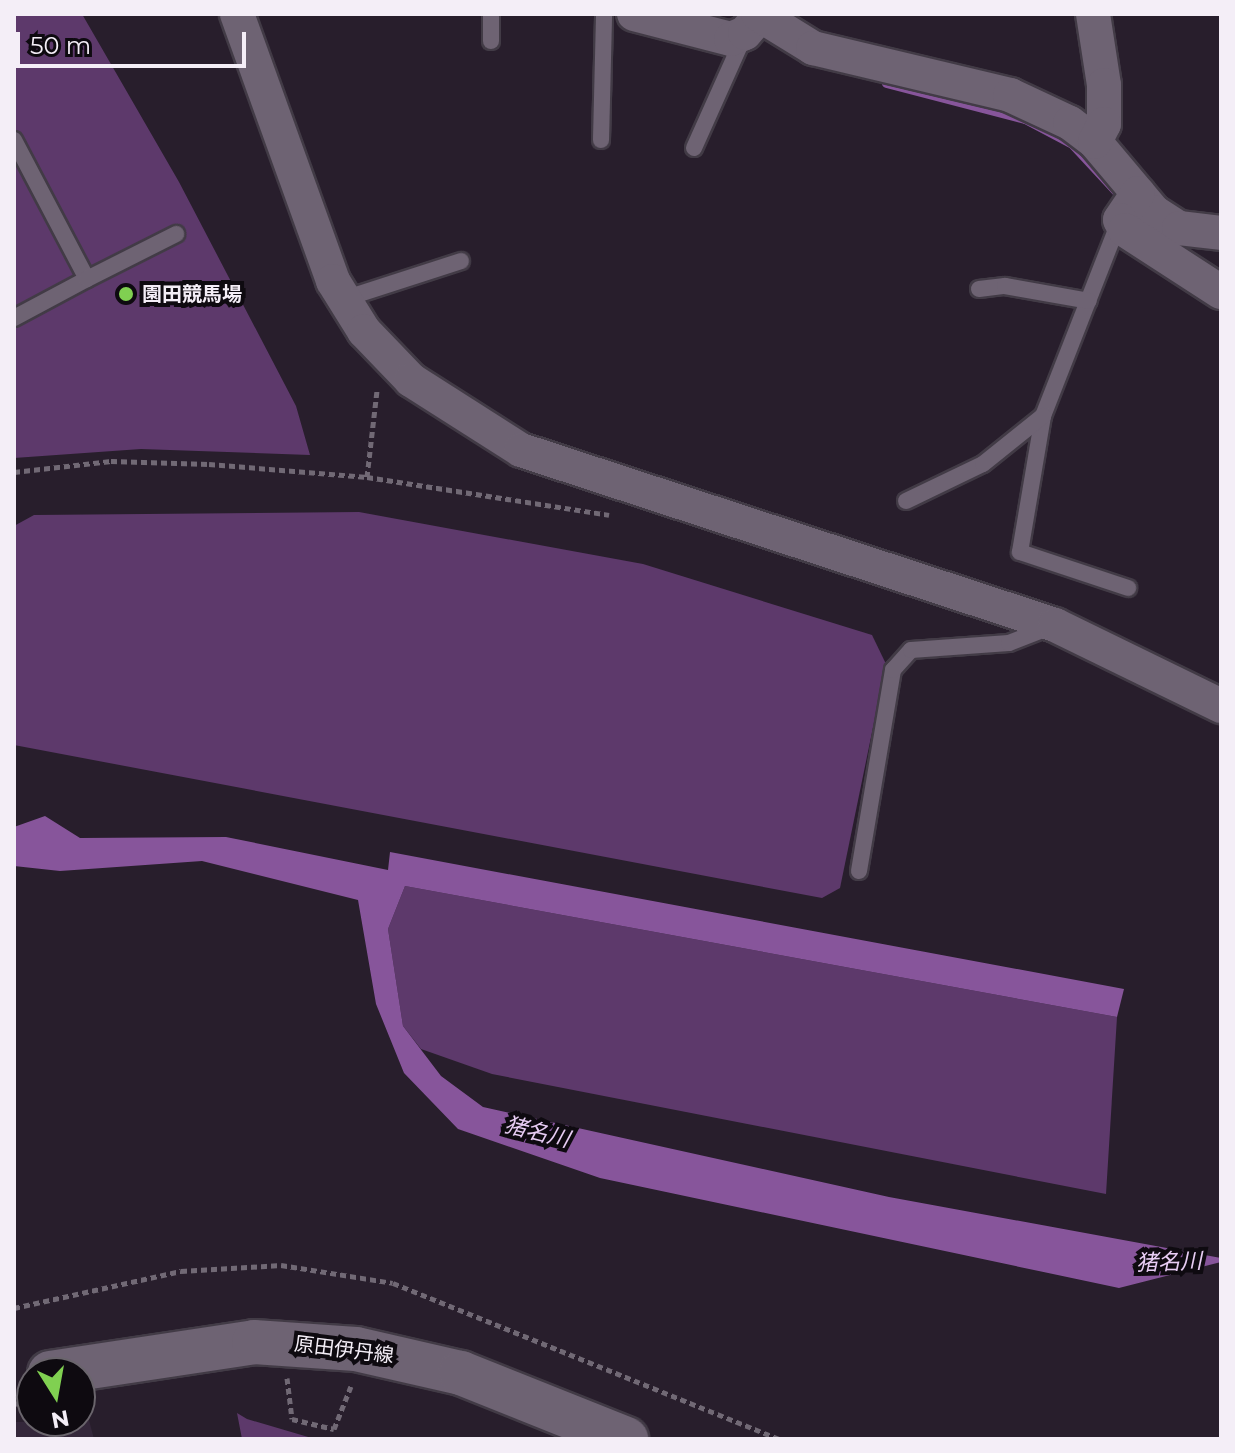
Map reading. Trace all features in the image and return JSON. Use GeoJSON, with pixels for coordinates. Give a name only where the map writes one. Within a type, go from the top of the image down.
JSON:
{"type":"FeatureCollection","features":[{"type":"Feature","properties":{"kind":"street"},"geometry":{"type":"LineString","coordinates":[[237,14],[344,299],[364,331],[411,380],[521,450],[1055,625],[1221,706]]}},
{"type":"Feature","properties":{"kind":"street"},"geometry":{"type":"LineString","coordinates":[[634,14],[703,35],[731,39],[755,21],[813,48],[1010,95],[1070,123],[1095,142],[1129,207],[1125,230],[1221,292]]}},
{"type":"Feature","properties":{"kind":"street"},"geometry":{"type":"LineString","coordinates":[[1093,14],[1104,85],[1104,124],[1095,142]]}},
{"type":"Feature","properties":{"kind":"street"},"geometry":{"type":"LineString","coordinates":[[1129,207],[1154,212],[1179,228],[1221,233]]}},
{"type":"Feature","properties":{"kind":"street","name":"原田伊丹線"},"geometry":{"type":"LineString","coordinates":[[96,1366],[254,1342],[341,1348],[461,1373],[626,1439]]}},
{"type":"Feature","properties":{"kind":"lane"},"geometry":{"type":"LineString","coordinates":[[491,14],[491,41]]}},
{"type":"Feature","properties":{"kind":"lane"},"geometry":{"type":"LineString","coordinates":[[601,140],[604,14]]}},
{"type":"Feature","properties":{"kind":"lane"},"geometry":{"type":"LineString","coordinates":[[694,148],[755,21]]}},
{"type":"Feature","properties":{"kind":"lane"},"geometry":{"type":"LineString","coordinates":[[14,140],[87,279]]}},
{"type":"Feature","properties":{"kind":"lane"},"geometry":{"type":"LineString","coordinates":[[1128,588],[1020,552],[1043,416],[1129,207]]}},
{"type":"Feature","properties":{"kind":"lane"},"geometry":{"type":"LineString","coordinates":[[14,318],[176,234]]}},
{"type":"Feature","properties":{"kind":"lane"},"geometry":{"type":"LineString","coordinates":[[344,299],[461,261]]}},
{"type":"Feature","properties":{"kind":"lane"},"geometry":{"type":"LineString","coordinates":[[979,289],[1005,286],[1089,301]]}},
{"type":"Feature","properties":{"kind":"lane"},"geometry":{"type":"LineString","coordinates":[[906,501],[983,464],[1043,416]]}},
{"type":"Feature","properties":{"kind":"lane"},"geometry":{"type":"LineString","coordinates":[[859,871],[893,670],[911,650],[1009,643],[1055,625]]}},
{"type":"Feature","properties":{"kind":"path"},"geometry":{"type":"LineString","coordinates":[[367,477],[377,387]]}},
{"type":"Feature","properties":{"kind":"path"},"geometry":{"type":"LineString","coordinates":[[14,472],[111,461],[367,477],[625,518]]}},
{"type":"Feature","properties":{"kind":"path"},"geometry":{"type":"LineString","coordinates":[[285,1365],[292,1419],[334,1429],[355,1376]]}},
{"type":"Feature","properties":{"kind":"shaded area","name":"園田競馬場"},"geometry":{"type":"Polygon","coordinates":[[[14,14],[82,14],[179,182],[296,406],[310,455],[141,449],[14,458],[14,14]]]}},
{"type":"Feature","properties":{"kind":"shaded area"},"geometry":{"type":"Polygon","coordinates":[[[359,512],[643,564],[872,635],[886,664],[840,888],[822,898],[14,745],[14,526],[34,515],[359,512]]]}},
{"type":"Feature","properties":{"kind":"shaded area"},"geometry":{"type":"Polygon","coordinates":[[[405,886],[1117,1017],[1106,1194],[492,1074],[421,1049],[403,1026],[388,929],[405,886]]]}},
{"type":"Feature","properties":{"kind":"shaded area"},"geometry":{"type":"Polygon","coordinates":[[[237,1413],[247,1419],[315,1439],[242,1439],[237,1413]]]}},
{"type":"Feature","properties":{"kind":"shaded area"},"geometry":{"type":"Polygon","coordinates":[[[14,1422],[16,1437],[94,1439],[14,1439],[14,1422]]]}},
{"type":"Feature","properties":{"kind":"water","name":"猪名川"},"geometry":{"type":"Polygon","coordinates":[[[45,816],[80,838],[226,837],[388,870],[390,852],[1124,989],[1117,1017],[405,886],[388,929],[403,1026],[441,1076],[483,1107],[889,1197],[1221,1258],[1221,1262],[1119,1288],[600,1178],[458,1129],[404,1073],[376,1004],[358,900],[202,861],[60,871],[14,866],[14,827],[45,816]]]}},
{"type":"Feature","properties":{"kind":"waterway"},"geometry":{"type":"LineString","coordinates":[[886,83],[1025,119],[1072,144],[1124,200]]}},
{"type":"Feature","properties":{"kind":"place","name":"園田競馬場"},"geometry":{"type":"Point","coordinates":[126,294]}}]}
